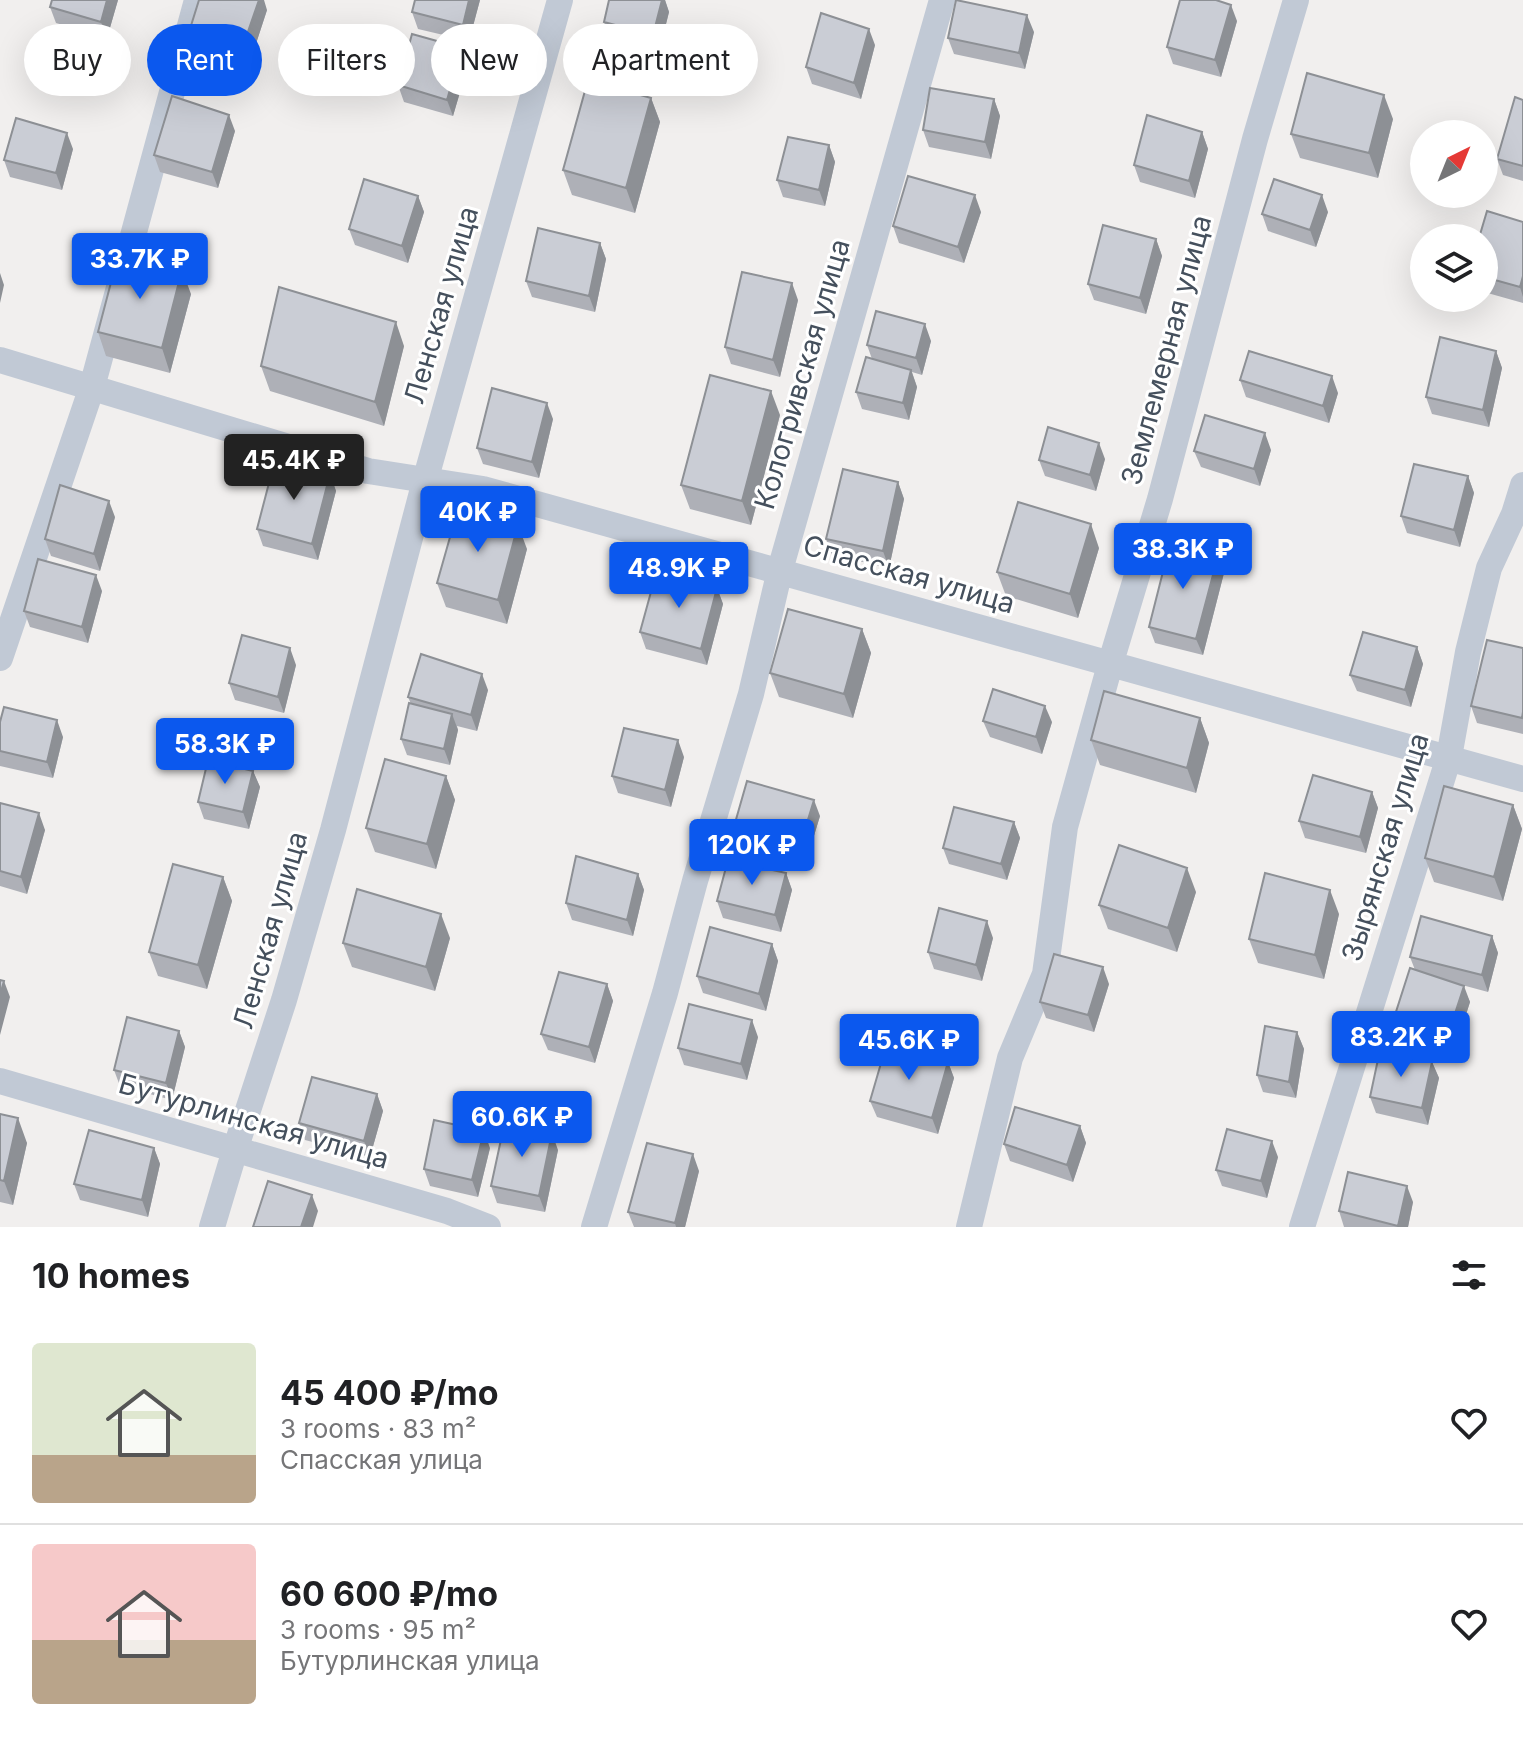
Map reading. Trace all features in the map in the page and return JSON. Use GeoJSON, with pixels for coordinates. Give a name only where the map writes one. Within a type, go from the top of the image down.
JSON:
{"type":"FeatureCollection","features":[{"type":"Feature","properties":{"kind":"street"},"geometry":{"type":"LineString","coordinates":[[0,658],[92,387],[197,0]]}},
{"type":"Feature","properties":{"kind":"street","name":"Ленская улица"},"geometry":{"type":"LineString","coordinates":[[212,1227],[284,1000],[329,844],[425,481],[560,0]]}},
{"type":"Feature","properties":{"kind":"street","name":"Кологривская улица"},"geometry":{"type":"LineString","coordinates":[[594,1227],[751,694],[780,570],[942,0]]}},
{"type":"Feature","properties":{"kind":"street","name":"Землемерная улица"},"geometry":{"type":"LineString","coordinates":[[969,1227],[1010,1058],[1045,974],[1065,827],[1160,499],[1255,139],[1296,0]]}},
{"type":"Feature","properties":{"kind":"street","name":"Спасская улица"},"geometry":{"type":"LineString","coordinates":[[0,360],[368,471],[483,489],[1523,779]]}},
{"type":"Feature","properties":{"kind":"street","name":"Зырянская улица"},"geometry":{"type":"LineString","coordinates":[[1302,1227],[1449,757],[1468,652],[1489,568],[1514,514],[1523,485]]}},
{"type":"Feature","properties":{"kind":"street","name":"Бутурлинская улица"},"geometry":{"type":"LineString","coordinates":[[0,1081],[447,1211],[488,1227]]}},
{"type":"Feature","properties":{"kind":"building"},"geometry":{"type":"Polygon","coordinates":[[[52,0],[107,0],[101,22],[50,7],[52,0]]]}},
{"type":"Feature","properties":{"kind":"building"},"geometry":{"type":"Polygon","coordinates":[[[199,0],[259,0],[251,24],[192,24],[199,0]]]}},
{"type":"Feature","properties":{"kind":"building"},"geometry":{"type":"Polygon","coordinates":[[[415,0],[469,0],[463,24],[412,12],[415,0]]]}},
{"type":"Feature","properties":{"kind":"building"},"geometry":{"type":"Polygon","coordinates":[[[609,0],[662,0],[656,24],[604,22],[609,0]]]}},
{"type":"Feature","properties":{"kind":"building"},"geometry":{"type":"Polygon","coordinates":[[[956,0],[1027,15],[1019,53],[948,38],[956,0]]]}},
{"type":"Feature","properties":{"kind":"building"},"geometry":{"type":"Polygon","coordinates":[[[1180,0],[1216,0],[1231,5],[1215,60],[1167,47],[1180,0]]]}},
{"type":"Feature","properties":{"kind":"building"},"geometry":{"type":"Polygon","coordinates":[[[821,13],[869,29],[854,83],[806,67],[821,13]]]}},
{"type":"Feature","properties":{"kind":"building"},"geometry":{"type":"Polygon","coordinates":[[[415,35],[431,39],[431,95],[415,90],[415,35]]]}},
{"type":"Feature","properties":{"kind":"building"},"geometry":{"type":"Polygon","coordinates":[[[1307,73],[1384,95],[1369,153],[1291,134],[1307,73]]]}},
{"type":"Feature","properties":{"kind":"building"},"geometry":{"type":"Polygon","coordinates":[[[930,88],[994,99],[985,142],[923,130],[930,88]]]}},
{"type":"Feature","properties":{"kind":"building"},"geometry":{"type":"Polygon","coordinates":[[[172,96],[229,115],[212,172],[154,155],[172,96]]]}},
{"type":"Feature","properties":{"kind":"building"},"geometry":{"type":"Polygon","coordinates":[[[584,96],[651,98],[626,188],[563,170],[584,96]]]}},
{"type":"Feature","properties":{"kind":"building"},"geometry":{"type":"Polygon","coordinates":[[[1515,97],[1523,100],[1523,166],[1498,159],[1515,97]]]}},
{"type":"Feature","properties":{"kind":"building"},"geometry":{"type":"Polygon","coordinates":[[[1147,115],[1202,132],[1189,181],[1134,165],[1147,115]]]}},
{"type":"Feature","properties":{"kind":"building"},"geometry":{"type":"Polygon","coordinates":[[[16,118],[67,133],[56,173],[4,160],[16,118]]]}},
{"type":"Feature","properties":{"kind":"building"},"geometry":{"type":"Polygon","coordinates":[[[788,137],[829,145],[819,190],[777,180],[788,137]]]}},
{"type":"Feature","properties":{"kind":"building"},"geometry":{"type":"Polygon","coordinates":[[[908,176],[975,195],[958,247],[893,226],[908,176]]]}},
{"type":"Feature","properties":{"kind":"building"},"geometry":{"type":"Polygon","coordinates":[[[364,179],[418,196],[402,246],[349,229],[364,179]]]}},
{"type":"Feature","properties":{"kind":"building"},"geometry":{"type":"Polygon","coordinates":[[[1274,179],[1322,195],[1310,230],[1262,214],[1274,179]]]}},
{"type":"Feature","properties":{"kind":"building"},"geometry":{"type":"Polygon","coordinates":[[[1487,211],[1523,222],[1523,276],[1520,287],[1498,281],[1498,224],[1483,224],[1487,211]]]}},
{"type":"Feature","properties":{"kind":"building"},"geometry":{"type":"Polygon","coordinates":[[[1103,225],[1156,239],[1140,298],[1088,284],[1103,225]]]}},
{"type":"Feature","properties":{"kind":"building"},"geometry":{"type":"Polygon","coordinates":[[[538,228],[600,243],[589,296],[526,281],[538,228]]]}},
{"type":"Feature","properties":{"kind":"building"},"geometry":{"type":"Polygon","coordinates":[[[119,252],[182,270],[162,348],[98,332],[119,252]]]}},
{"type":"Feature","properties":{"kind":"building"},"geometry":{"type":"Polygon","coordinates":[[[742,272],[792,283],[773,360],[725,347],[742,272]]]}},
{"type":"Feature","properties":{"kind":"building"},"geometry":{"type":"Polygon","coordinates":[[[279,287],[396,322],[375,402],[261,366],[279,287]]]}},
{"type":"Feature","properties":{"kind":"building"},"geometry":{"type":"Polygon","coordinates":[[[876,311],[925,324],[916,358],[867,345],[876,311]]]}},
{"type":"Feature","properties":{"kind":"building"},"geometry":{"type":"Polygon","coordinates":[[[1440,337],[1496,351],[1483,410],[1426,397],[1440,337]]]}},
{"type":"Feature","properties":{"kind":"building"},"geometry":{"type":"Polygon","coordinates":[[[1249,351],[1332,376],[1323,406],[1240,380],[1249,351]]]}},
{"type":"Feature","properties":{"kind":"building"},"geometry":{"type":"Polygon","coordinates":[[[866,357],[911,370],[903,403],[856,392],[866,357]]]}},
{"type":"Feature","properties":{"kind":"building"},"geometry":{"type":"Polygon","coordinates":[[[710,375],[771,391],[742,501],[681,485],[710,375]]]}},
{"type":"Feature","properties":{"kind":"building"},"geometry":{"type":"Polygon","coordinates":[[[492,388],[547,403],[532,462],[477,448],[492,388]]]}},
{"type":"Feature","properties":{"kind":"building"},"geometry":{"type":"Polygon","coordinates":[[[1205,415],[1265,433],[1254,469],[1194,451],[1205,415]]]}},
{"type":"Feature","properties":{"kind":"building"},"geometry":{"type":"Polygon","coordinates":[[[1048,427],[1099,443],[1090,475],[1039,460],[1048,427]]]}},
{"type":"Feature","properties":{"kind":"building"},"geometry":{"type":"Polygon","coordinates":[[[275,460],[330,474],[312,544],[257,529],[275,460]]]}},
{"type":"Feature","properties":{"kind":"building"},"geometry":{"type":"Polygon","coordinates":[[[1414,464],[1468,476],[1454,530],[1401,516],[1414,464]]]}},
{"type":"Feature","properties":{"kind":"building"},"geometry":{"type":"Polygon","coordinates":[[[843,469],[898,482],[883,551],[826,539],[843,469]]]}},
{"type":"Feature","properties":{"kind":"building"},"geometry":{"type":"Polygon","coordinates":[[[60,485],[109,501],[94,554],[45,539],[60,485]]]}},
{"type":"Feature","properties":{"kind":"building"},"geometry":{"type":"Polygon","coordinates":[[[1018,502],[1091,524],[1070,594],[997,572],[1018,502]]]}},
{"type":"Feature","properties":{"kind":"building"},"geometry":{"type":"Polygon","coordinates":[[[458,509],[518,525],[498,600],[437,583],[458,509]]]}},
{"type":"Feature","properties":{"kind":"building"},"geometry":{"type":"Polygon","coordinates":[[[1170,544],[1218,556],[1196,639],[1149,627],[1170,544]]]}},
{"type":"Feature","properties":{"kind":"building"},"geometry":{"type":"Polygon","coordinates":[[[38,559],[96,575],[82,627],[24,611],[38,559]]]}},
{"type":"Feature","properties":{"kind":"building"},"geometry":{"type":"Polygon","coordinates":[[[657,570],[717,588],[701,649],[640,632],[657,570]]]}},
{"type":"Feature","properties":{"kind":"building"},"geometry":{"type":"Polygon","coordinates":[[[788,609],[862,629],[844,694],[770,673],[788,609]]]}},
{"type":"Feature","properties":{"kind":"building"},"geometry":{"type":"Polygon","coordinates":[[[1363,632],[1417,647],[1405,690],[1350,675],[1363,632]]]}},
{"type":"Feature","properties":{"kind":"building"},"geometry":{"type":"Polygon","coordinates":[[[242,635],[290,648],[278,697],[229,683],[242,635]]]}},
{"type":"Feature","properties":{"kind":"building"},"geometry":{"type":"Polygon","coordinates":[[[1487,640],[1523,648],[1522,718],[1471,706],[1487,640]]]}},
{"type":"Feature","properties":{"kind":"building"},"geometry":{"type":"Polygon","coordinates":[[[421,654],[482,674],[471,715],[408,697],[421,654]]]}},
{"type":"Feature","properties":{"kind":"building"},"geometry":{"type":"Polygon","coordinates":[[[993,689],[1045,706],[1036,737],[983,721],[993,689]]]}},
{"type":"Feature","properties":{"kind":"building"},"geometry":{"type":"Polygon","coordinates":[[[1104,691],[1200,718],[1187,768],[1091,740],[1104,691]]]}},
{"type":"Feature","properties":{"kind":"building"},"geometry":{"type":"Polygon","coordinates":[[[409,703],[452,714],[444,749],[401,739],[409,703]]]}},
{"type":"Feature","properties":{"kind":"building"},"geometry":{"type":"Polygon","coordinates":[[[4,707],[57,720],[47,762],[0,751],[0,722],[4,707]]]}},
{"type":"Feature","properties":{"kind":"building"},"geometry":{"type":"Polygon","coordinates":[[[624,728],[678,740],[665,790],[612,776],[624,728]]]}},
{"type":"Feature","properties":{"kind":"building"},"geometry":{"type":"Polygon","coordinates":[[[385,759],[446,776],[427,844],[366,828],[385,759]]]}},
{"type":"Feature","properties":{"kind":"building"},"geometry":{"type":"Polygon","coordinates":[[[208,760],[253,771],[243,812],[198,802],[208,760]]]}},
{"type":"Feature","properties":{"kind":"building"},"geometry":{"type":"Polygon","coordinates":[[[1313,775],[1372,792],[1360,837],[1299,821],[1313,775]]]}},
{"type":"Feature","properties":{"kind":"building"},"geometry":{"type":"Polygon","coordinates":[[[747,781],[814,800],[799,849],[733,830],[747,781]]]}},
{"type":"Feature","properties":{"kind":"building"},"geometry":{"type":"Polygon","coordinates":[[[1444,786],[1513,805],[1494,877],[1425,858],[1444,786]]]}},
{"type":"Feature","properties":{"kind":"building"},"geometry":{"type":"Polygon","coordinates":[[[0,803],[39,813],[21,877],[0,871],[0,803]]]}},
{"type":"Feature","properties":{"kind":"building"},"geometry":{"type":"Polygon","coordinates":[[[954,807],[1014,822],[1001,864],[943,848],[954,807]]]}},
{"type":"Feature","properties":{"kind":"building"},"geometry":{"type":"Polygon","coordinates":[[[1119,845],[1187,868],[1168,928],[1099,905],[1119,845]]]}},
{"type":"Feature","properties":{"kind":"building"},"geometry":{"type":"Polygon","coordinates":[[[576,856],[638,874],[627,920],[566,903],[576,856]]]}},
{"type":"Feature","properties":{"kind":"building"},"geometry":{"type":"Polygon","coordinates":[[[728,860],[786,873],[775,915],[717,901],[728,860]]]}},
{"type":"Feature","properties":{"kind":"building"},"geometry":{"type":"Polygon","coordinates":[[[173,864],[223,877],[198,965],[149,952],[173,864]]]}},
{"type":"Feature","properties":{"kind":"building"},"geometry":{"type":"Polygon","coordinates":[[[1265,873],[1330,890],[1315,955],[1249,939],[1265,873]]]}},
{"type":"Feature","properties":{"kind":"building"},"geometry":{"type":"Polygon","coordinates":[[[357,889],[441,914],[426,967],[343,943],[357,889]]]}},
{"type":"Feature","properties":{"kind":"building"},"geometry":{"type":"Polygon","coordinates":[[[939,908],[987,921],[976,965],[928,952],[939,908]]]}},
{"type":"Feature","properties":{"kind":"building"},"geometry":{"type":"Polygon","coordinates":[[[1421,916],[1492,936],[1482,975],[1410,957],[1421,916]]]}},
{"type":"Feature","properties":{"kind":"building"},"geometry":{"type":"Polygon","coordinates":[[[710,927],[772,944],[759,994],[697,976],[710,927]]]}},
{"type":"Feature","properties":{"kind":"building"},"geometry":{"type":"Polygon","coordinates":[[[1054,954],[1103,967],[1088,1015],[1040,1002],[1054,954]]]}},
{"type":"Feature","properties":{"kind":"building"},"geometry":{"type":"Polygon","coordinates":[[[1410,968],[1464,986],[1448,1035],[1394,1018],[1410,968]]]}},
{"type":"Feature","properties":{"kind":"building"},"geometry":{"type":"Polygon","coordinates":[[[559,972],[607,984],[589,1047],[541,1034],[559,972]]]}},
{"type":"Feature","properties":{"kind":"building"},"geometry":{"type":"Polygon","coordinates":[[[689,1004],[752,1020],[741,1064],[678,1048],[689,1004]]]}},
{"type":"Feature","properties":{"kind":"building"},"geometry":{"type":"Polygon","coordinates":[[[127,1017],[179,1031],[166,1083],[114,1070],[127,1017]]]}},
{"type":"Feature","properties":{"kind":"building"},"geometry":{"type":"Polygon","coordinates":[[[1265,1026],[1297,1032],[1289,1082],[1257,1075],[1265,1026]]]}},
{"type":"Feature","properties":{"kind":"building"},"geometry":{"type":"Polygon","coordinates":[[[886,1046],[948,1062],[932,1118],[870,1101],[886,1046]]]}},
{"type":"Feature","properties":{"kind":"building"},"geometry":{"type":"Polygon","coordinates":[[[1380,1050],[1432,1062],[1422,1108],[1370,1097],[1380,1050]]]}},
{"type":"Feature","properties":{"kind":"building"},"geometry":{"type":"Polygon","coordinates":[[[312,1077],[377,1094],[364,1141],[299,1123],[312,1077]]]}},
{"type":"Feature","properties":{"kind":"building"},"geometry":{"type":"Polygon","coordinates":[[[1015,1107],[1080,1126],[1067,1165],[1004,1144],[1015,1107]]]}},
{"type":"Feature","properties":{"kind":"building"},"geometry":{"type":"Polygon","coordinates":[[[0,1114],[18,1118],[4,1181],[0,1180],[0,1114]]]}},
{"type":"Feature","properties":{"kind":"building"},"geometry":{"type":"Polygon","coordinates":[[[434,1120],[484,1131],[472,1180],[424,1169],[434,1120]]]}},
{"type":"Feature","properties":{"kind":"building"},"geometry":{"type":"Polygon","coordinates":[[[505,1121],[552,1133],[539,1196],[491,1186],[505,1121]]]}},
{"type":"Feature","properties":{"kind":"building"},"geometry":{"type":"Polygon","coordinates":[[[1227,1129],[1272,1141],[1261,1181],[1216,1170],[1227,1129]]]}},
{"type":"Feature","properties":{"kind":"building"},"geometry":{"type":"Polygon","coordinates":[[[89,1130],[154,1148],[142,1200],[74,1184],[89,1130]]]}},
{"type":"Feature","properties":{"kind":"building"},"geometry":{"type":"Polygon","coordinates":[[[647,1143],[693,1154],[675,1223],[628,1212],[647,1143]]]}},
{"type":"Feature","properties":{"kind":"building"},"geometry":{"type":"Polygon","coordinates":[[[1348,1172],[1407,1186],[1398,1226],[1339,1211],[1348,1172]]]}},
{"type":"Feature","properties":{"kind":"building"},"geometry":{"type":"Polygon","coordinates":[[[268,1181],[312,1195],[301,1227],[253,1227],[268,1181]]]}}]}
